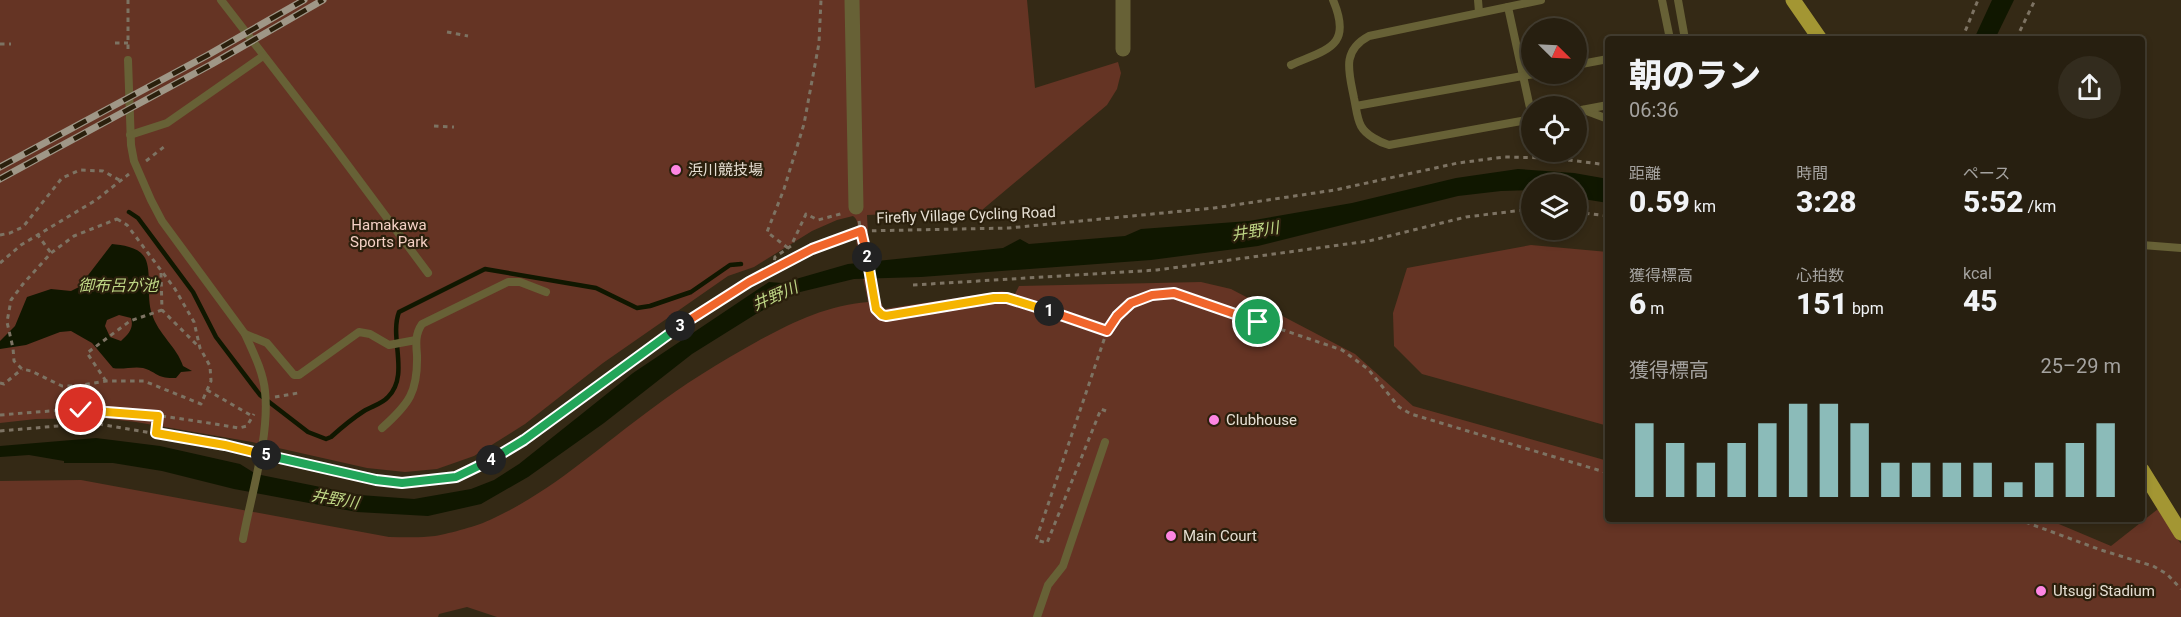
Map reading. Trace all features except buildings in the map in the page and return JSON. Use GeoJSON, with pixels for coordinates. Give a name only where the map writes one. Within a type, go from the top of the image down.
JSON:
{"type":"FeatureCollection","features":[{"type":"Feature","properties":{"kind":"main road"},"geometry":{"type":"LineString","coordinates":[[1793,0],[1818,36]]}},
{"type":"Feature","properties":{"kind":"main road"},"geometry":{"type":"LineString","coordinates":[[2145,475],[2181,533]]}},
{"type":"Feature","properties":{"kind":"street"},"geometry":{"type":"LineString","coordinates":[[852,0],[856,207]]}},
{"type":"Feature","properties":{"kind":"street"},"geometry":{"type":"LineString","coordinates":[[1123,0],[1123,49]]}},
{"type":"Feature","properties":{"kind":"lane"},"geometry":{"type":"LineString","coordinates":[[221,0],[428,273]]}},
{"type":"Feature","properties":{"kind":"lane"},"geometry":{"type":"LineString","coordinates":[[1291,65],[1327,50],[1338,39],[1340,22],[1333,0]]}},
{"type":"Feature","properties":{"kind":"lane"},"geometry":{"type":"LineString","coordinates":[[1478,0],[1479,12]]}},
{"type":"Feature","properties":{"kind":"lane"},"geometry":{"type":"LineString","coordinates":[[1521,120],[1389,145],[1369,135],[1361,126],[1348,65],[1354,48],[1360,40],[1369,36],[1541,0]]}},
{"type":"Feature","properties":{"kind":"lane"},"geometry":{"type":"LineString","coordinates":[[1662,0],[1669,36]]}},
{"type":"Feature","properties":{"kind":"lane"},"geometry":{"type":"LineString","coordinates":[[1678,0],[1684,36]]}},
{"type":"Feature","properties":{"kind":"lane"},"geometry":{"type":"LineString","coordinates":[[1508,7],[1521,67]]}},
{"type":"Feature","properties":{"kind":"lane"},"geometry":{"type":"LineString","coordinates":[[130,135],[167,123],[263,56]]}},
{"type":"Feature","properties":{"kind":"lane"},"geometry":{"type":"LineString","coordinates":[[128,60],[130,145],[137,168],[162,220],[245,334],[265,389],[266,422],[243,539]]}},
{"type":"Feature","properties":{"kind":"lane"},"geometry":{"type":"LineString","coordinates":[[1587,63],[1605,60]]}},
{"type":"Feature","properties":{"kind":"lane"},"geometry":{"type":"LineString","coordinates":[[1356,106],[1521,76]]}},
{"type":"Feature","properties":{"kind":"lane"},"geometry":{"type":"LineString","coordinates":[[1587,109],[1605,106]]}},
{"type":"Feature","properties":{"kind":"lane"},"geometry":{"type":"LineString","coordinates":[[1587,112],[1605,118]]}},
{"type":"Feature","properties":{"kind":"lane"},"geometry":{"type":"LineString","coordinates":[[2145,245],[2181,248]]}},
{"type":"Feature","properties":{"kind":"lane"},"geometry":{"type":"LineString","coordinates":[[382,428],[405,407],[413,392],[417,367],[416,340],[418,329],[425,322],[508,282],[520,282],[546,292]]}},
{"type":"Feature","properties":{"kind":"lane"},"geometry":{"type":"LineString","coordinates":[[245,334],[267,343],[294,375],[299,375],[359,333],[370,334],[389,345],[416,340]]}},
{"type":"Feature","properties":{"kind":"lane"},"geometry":{"type":"LineString","coordinates":[[1037,617],[1048,585],[1063,566],[1105,442]]}},
{"type":"Feature","properties":{"kind":"path"},"geometry":{"type":"LineString","coordinates":[[128,0],[128,60]]}},
{"type":"Feature","properties":{"kind":"path"},"geometry":{"type":"LineString","coordinates":[[788,248],[767,232],[784,189],[806,114],[819,43],[821,0]]}},
{"type":"Feature","properties":{"kind":"path"},"geometry":{"type":"LineString","coordinates":[[1963,36],[1978,0]]}},
{"type":"Feature","properties":{"kind":"path"},"geometry":{"type":"LineString","coordinates":[[2017,36],[2035,0]]}},
{"type":"Feature","properties":{"kind":"path"},"geometry":{"type":"LineString","coordinates":[[447,32],[468,36]]}},
{"type":"Feature","properties":{"kind":"path"},"geometry":{"type":"LineString","coordinates":[[115,43],[128,43]]}},
{"type":"Feature","properties":{"kind":"path"},"geometry":{"type":"LineString","coordinates":[[0,45],[11,44]]}},
{"type":"Feature","properties":{"kind":"path"},"geometry":{"type":"LineString","coordinates":[[434,126],[454,127]]}},
{"type":"Feature","properties":{"kind":"path"},"geometry":{"type":"LineString","coordinates":[[0,263],[37,234],[68,218],[121,181],[165,146]]}},
{"type":"Feature","properties":{"kind":"path","name":"Firefly Village Cycling Road"},"geometry":{"type":"LineString","coordinates":[[268,456],[376,480],[402,483],[456,477],[524,440],[682,324],[749,282],[812,249],[861,231],[1009,228],[1214,208],[1335,190],[1458,163],[1504,158],[1553,158],[1605,165]]}},
{"type":"Feature","properties":{"kind":"path"},"geometry":{"type":"LineString","coordinates":[[0,235],[23,227],[62,178],[80,170],[104,171],[121,181]]}},
{"type":"Feature","properties":{"kind":"path"},"geometry":{"type":"LineString","coordinates":[[773,269],[775,257],[791,246],[806,214],[818,220],[840,215],[856,207]]}},
{"type":"Feature","properties":{"kind":"path"},"geometry":{"type":"LineString","coordinates":[[913,285],[1168,268],[1369,241],[1466,217],[1521,210]]}},
{"type":"Feature","properties":{"kind":"path"},"geometry":{"type":"LineString","coordinates":[[1587,213],[1605,216]]}},
{"type":"Feature","properties":{"kind":"path"},"geometry":{"type":"LineString","coordinates":[[161,272],[162,310],[200,348],[210,366],[211,381],[201,404],[144,381],[106,381],[62,386],[22,369],[14,360],[7,322],[11,300],[51,253],[74,236],[117,219],[127,225],[175,289],[194,322],[200,348]]}},
{"type":"Feature","properties":{"kind":"path"},"geometry":{"type":"LineString","coordinates":[[861,231],[876,309],[882,315],[1007,298],[1107,331]]}},
{"type":"Feature","properties":{"kind":"path"},"geometry":{"type":"LineString","coordinates":[[37,234],[51,253]]}},
{"type":"Feature","properties":{"kind":"path"},"geometry":{"type":"LineString","coordinates":[[1106,411],[1101,409],[1047,543],[1036,540],[1107,331],[1117,316],[1131,303],[1152,295],[1174,293],[1342,350],[1368,369],[1399,406],[1411,414],[1605,472]]}},
{"type":"Feature","properties":{"kind":"path"},"geometry":{"type":"LineString","coordinates":[[106,381],[87,354],[130,321],[162,310]]}},
{"type":"Feature","properties":{"kind":"path"},"geometry":{"type":"LineString","coordinates":[[0,383],[4,384],[22,369]]}},
{"type":"Feature","properties":{"kind":"path"},"geometry":{"type":"LineString","coordinates":[[207,390],[252,416]]}},
{"type":"Feature","properties":{"kind":"path"},"geometry":{"type":"LineString","coordinates":[[0,415],[81,410],[158,416],[239,428],[247,426]]}},
{"type":"Feature","properties":{"kind":"path"},"geometry":{"type":"LineString","coordinates":[[156,433],[158,416]]}},
{"type":"Feature","properties":{"kind":"path"},"geometry":{"type":"LineString","coordinates":[[0,431],[92,423],[225,445],[258,453]]}},
{"type":"Feature","properties":{"kind":"path"},"geometry":{"type":"LineString","coordinates":[[2025,522],[2153,566],[2167,573],[2181,589]]}},
{"type":"Feature","properties":{"kind":"green space","name":"Hamakawa Sports Park"},"geometry":{"type":"Polygon","coordinates":[[[0,0],[1027,0],[1035,88],[1118,62],[1121,73],[1117,89],[1107,105],[982,210],[867,215],[868,235],[880,300],[884,309],[1002,291],[1015,294],[1019,286],[1201,282],[1231,289],[1355,354],[1413,406],[1605,460],[1605,522],[2054,522],[2111,546],[2141,522],[2145,522],[2145,519],[2158,509],[2181,544],[2181,617],[497,617],[467,607],[439,614],[438,617],[0,617],[0,481],[81,480],[389,537],[435,536],[464,529],[486,522],[534,496],[574,469],[676,391],[758,341],[784,327],[825,311],[868,302],[857,246],[858,226],[853,216],[812,231],[754,267],[728,276],[603,363],[525,424],[474,456],[437,469],[405,472],[367,468],[252,442],[101,418],[36,419],[0,423],[0,0]]]}},
{"type":"Feature","properties":{"kind":"green space"},"geometry":{"type":"Polygon","coordinates":[[[1531,245],[1605,252],[1605,425],[1422,374],[1394,346],[1393,313],[1407,268],[1531,245]]]}},
{"type":"Feature","properties":{"kind":"water"},"geometry":{"type":"Polygon","coordinates":[[[1992,0],[2014,0],[1996,36],[1975,36],[1992,0]]]}},
{"type":"Feature","properties":{"kind":"water","name":"井野川"},"geometry":{"type":"Polygon","coordinates":[[[1518,169],[1580,174],[1521,174],[1521,190],[1458,196],[1258,246],[1151,260],[921,277],[854,279],[796,293],[756,314],[692,354],[604,423],[528,477],[481,504],[428,516],[357,512],[234,489],[162,471],[113,463],[64,463],[64,461],[29,455],[0,457],[0,446],[96,438],[160,446],[240,464],[256,474],[360,495],[414,499],[471,489],[494,480],[519,464],[633,373],[769,282],[782,283],[848,264],[1003,248],[1020,239],[1029,244],[1125,236],[1141,229],[1249,221],[1352,203],[1456,178],[1518,169]]]}},
{"type":"Feature","properties":{"kind":"water"},"geometry":{"type":"Polygon","coordinates":[[[1587,175],[1605,178],[1605,203],[1587,200],[1587,175]]]}},
{"type":"Feature","properties":{"kind":"water","name":"御布呂が池"},"geometry":{"type":"Polygon","coordinates":[[[112,244],[139,251],[147,263],[149,300],[155,321],[183,366],[192,371],[181,372],[176,378],[170,378],[143,368],[113,368],[92,343],[71,331],[60,332],[26,345],[0,349],[0,341],[15,326],[27,297],[51,289],[71,291],[79,287],[112,244]],[[119,315],[107,320],[105,326],[110,337],[121,341],[130,331],[131,318],[119,315]]]}},
{"type":"Feature","properties":{"kind":"waterway"},"geometry":{"type":"LineString","coordinates":[[129,212],[138,218],[193,292],[216,337],[260,395],[308,432],[326,439],[367,409],[386,399],[394,388],[399,367],[396,333],[399,312],[485,269],[596,288],[637,308],[691,292],[730,265],[741,264]]}},
{"type":"Feature","properties":{"kind":"railway"},"geometry":{"type":"LineString","coordinates":[[0,167],[208,55],[304,0]]}},
{"type":"Feature","properties":{"kind":"railway"},"geometry":{"type":"LineString","coordinates":[[0,179],[212,64],[323,0]]}},
{"type":"Feature","properties":{"kind":"place","name":"浜川競技場"},"geometry":{"type":"Point","coordinates":[676,170]}},
{"type":"Feature","properties":{"kind":"place","name":"Clubhouse"},"geometry":{"type":"Point","coordinates":[1214,420]}},
{"type":"Feature","properties":{"kind":"place","name":"Main Court"},"geometry":{"type":"Point","coordinates":[1171,536]}},
{"type":"Feature","properties":{"kind":"place","name":"Utsugi Stadium"},"geometry":{"type":"Point","coordinates":[2041,591]}},
{"type":"Feature","properties":{"kind":"route"},"geometry":{"type":"LineString","coordinates":[[81,410],[158,416],[156,433],[225,445],[376,480],[402,483],[456,477],[524,440],[682,324],[749,282],[812,249],[861,231],[876,309],[886,316],[994,298],[1007,298],[1107,331],[1117,316],[1131,303],[1152,295],[1174,293],[1258,322]]}}]}
